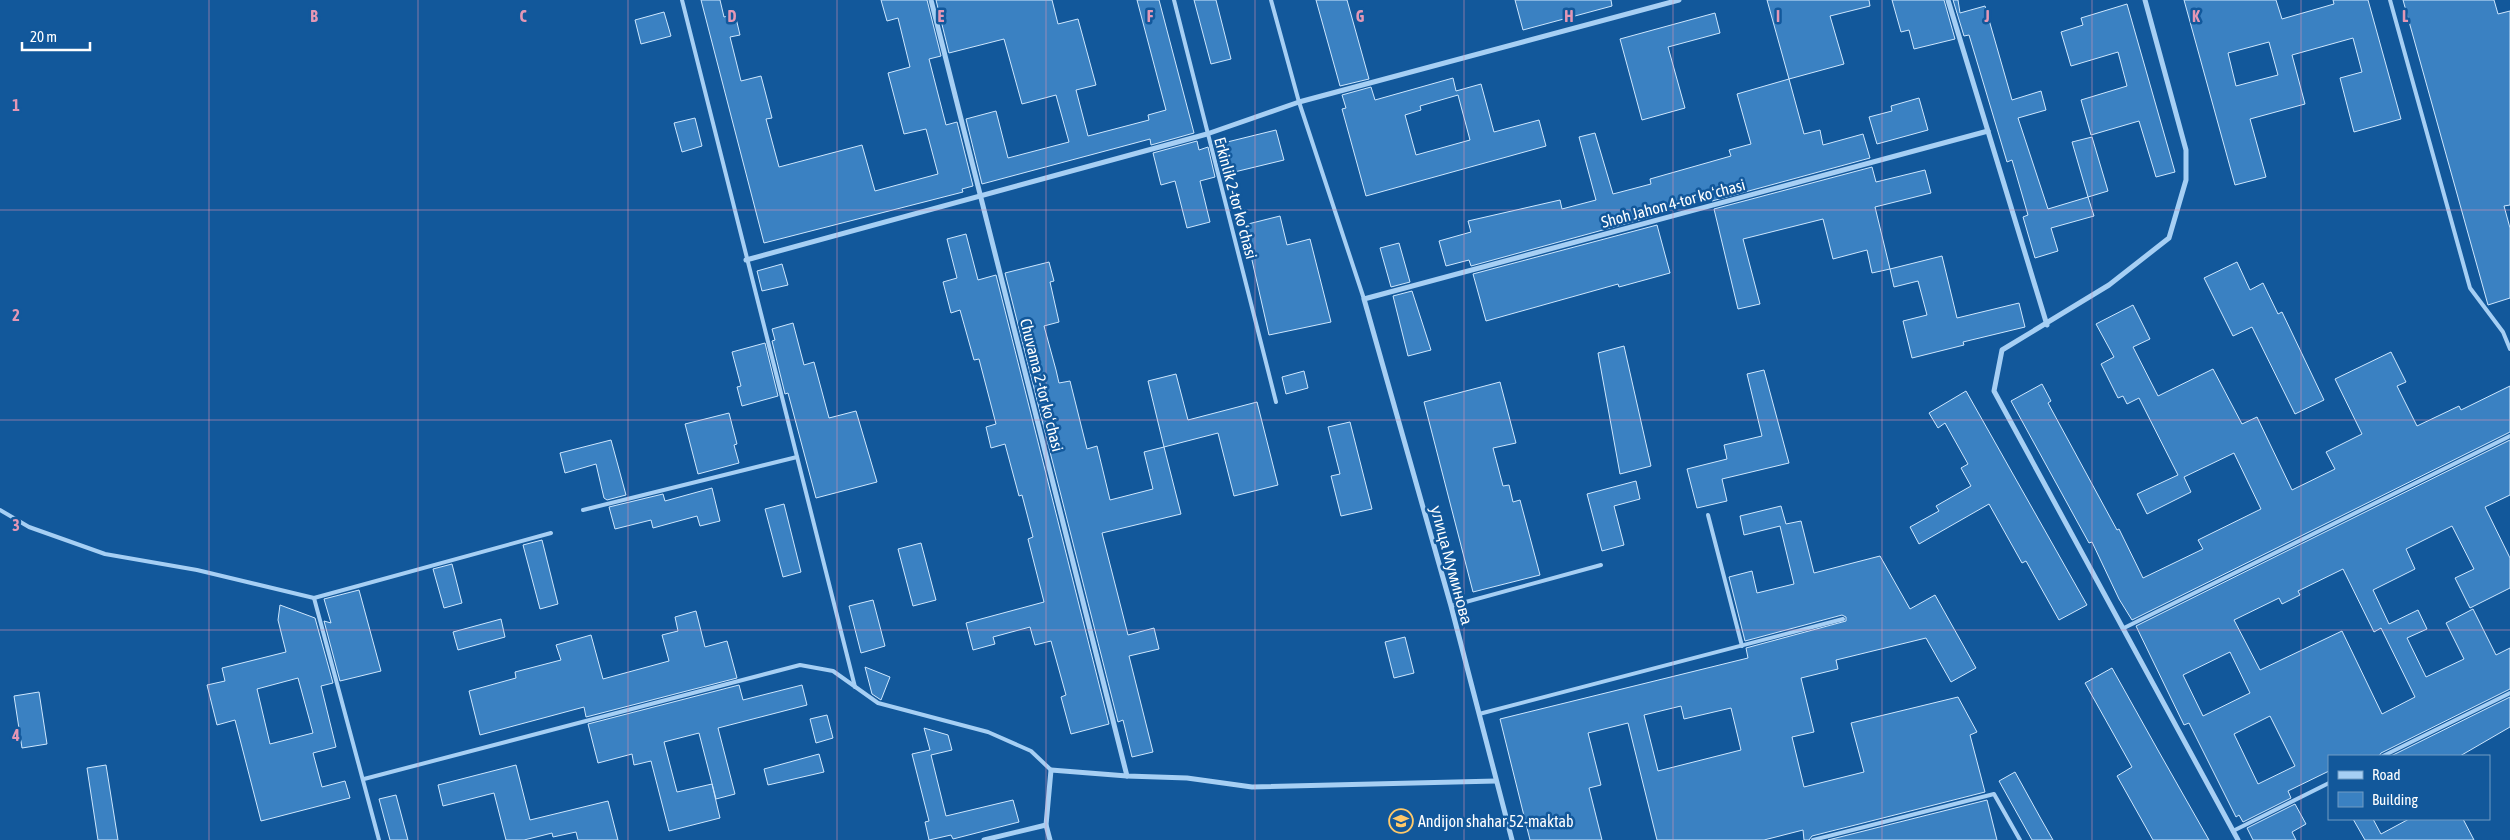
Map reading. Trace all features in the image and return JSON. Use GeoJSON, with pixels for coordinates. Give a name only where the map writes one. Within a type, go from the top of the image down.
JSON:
{"type":"FeatureCollection","features":[{"type":"Feature","properties":{"kind":"street","name":"Chuvama 2-tor koʻchasi"},"geometry":{"type":"LineString","coordinates":[[931,0],[1127,776]]}},
{"type":"Feature","properties":{"kind":"street"},"geometry":{"type":"LineString","coordinates":[[746,260],[1207,134],[1299,102],[1679,0]]}},
{"type":"Feature","properties":{"kind":"street"},"geometry":{"type":"LineString","coordinates":[[1948,0],[2046,325]]}},
{"type":"Feature","properties":{"kind":"street"},"geometry":{"type":"LineString","coordinates":[[2145,0],[2186,150],[2186,180],[2169,238],[2109,285],[2002,350],[1994,391],[2238,840]]}},
{"type":"Feature","properties":{"kind":"street","name":"Shoh Jahon 4-tor koʻchasi"},"geometry":{"type":"LineString","coordinates":[[1364,299],[1988,132]]}},
{"type":"Feature","properties":{"kind":"street","name":"улица Муминова"},"geometry":{"type":"LineString","coordinates":[[1364,299],[1451,606],[1512,840]]}},
{"type":"Feature","properties":{"kind":"street"},"geometry":{"type":"LineString","coordinates":[[1050,840],[1046,825],[1051,770],[1127,776],[1187,778],[1252,787],[1496,781]]}},
{"type":"Feature","properties":{"kind":"street"},"geometry":{"type":"LineString","coordinates":[[984,840],[1046,825]]}},
{"type":"Feature","properties":{"kind":"lane"},"geometry":{"type":"LineString","coordinates":[[682,0],[855,687]]}},
{"type":"Feature","properties":{"kind":"lane","name":"Erkinlik 2-tor koʻchasi"},"geometry":{"type":"LineString","coordinates":[[1174,0],[1276,402]]}},
{"type":"Feature","properties":{"kind":"lane"},"geometry":{"type":"LineString","coordinates":[[1271,0],[1299,102],[1364,299]]}},
{"type":"Feature","properties":{"kind":"lane"},"geometry":{"type":"LineString","coordinates":[[2390,0],[2470,288],[2503,332],[2510,349]]}},
{"type":"Feature","properties":{"kind":"lane"},"geometry":{"type":"LineString","coordinates":[[2124,628],[2510,436]]}},
{"type":"Feature","properties":{"kind":"lane"},"geometry":{"type":"LineString","coordinates":[[583,510],[797,457]]}},
{"type":"Feature","properties":{"kind":"lane"},"geometry":{"type":"LineString","coordinates":[[0,510],[29,527],[105,554],[197,570],[314,598],[551,533]]}},
{"type":"Feature","properties":{"kind":"lane"},"geometry":{"type":"LineString","coordinates":[[1708,515],[1742,646]]}},
{"type":"Feature","properties":{"kind":"lane"},"geometry":{"type":"LineString","coordinates":[[1451,606],[1601,565]]}},
{"type":"Feature","properties":{"kind":"lane"},"geometry":{"type":"LineString","coordinates":[[314,598],[379,840]]}},
{"type":"Feature","properties":{"kind":"lane"},"geometry":{"type":"LineString","coordinates":[[1479,714],[1843,619]]}},
{"type":"Feature","properties":{"kind":"lane"},"geometry":{"type":"LineString","coordinates":[[364,779],[800,665],[833,671],[878,703],[988,732],[1031,751],[1051,770]]}},
{"type":"Feature","properties":{"kind":"lane"},"geometry":{"type":"LineString","coordinates":[[2384,755],[2510,692]]}},
{"type":"Feature","properties":{"kind":"lane"},"geometry":{"type":"LineString","coordinates":[[2233,831],[2328,784]]}},
{"type":"Feature","properties":{"kind":"lane"},"geometry":{"type":"LineString","coordinates":[[1813,840],[1994,794],[2020,840]]}},
{"type":"Feature","properties":{"kind":"building"},"geometry":{"type":"Polygon","coordinates":[[[701,0],[720,0],[724,17],[735,14],[740,35],[730,37],[741,81],[761,76],[772,118],[766,119],[779,167],[862,145],[875,191],[938,174],[926,129],[904,134],[888,73],[910,67],[898,18],[887,21],[881,0],[927,0],[941,56],[929,59],[946,125],[957,122],[973,186],[962,189],[963,192],[764,243],[701,0]]]}},
{"type":"Feature","properties":{"kind":"building"},"geometry":{"type":"Polygon","coordinates":[[[936,0],[1052,0],[1058,24],[1078,19],[1096,85],[1076,90],[1088,136],[1149,120],[1148,115],[1166,110],[1137,0],[1159,0],[1194,133],[1151,145],[1150,139],[982,184],[966,119],[996,111],[1008,158],[1069,142],[1056,95],[1022,104],[1004,39],[949,53],[936,0]]]}},
{"type":"Feature","properties":{"kind":"building"},"geometry":{"type":"Polygon","coordinates":[[[1194,0],[1216,0],[1231,59],[1211,64],[1194,0]]]}},
{"type":"Feature","properties":{"kind":"building"},"geometry":{"type":"Polygon","coordinates":[[[1316,0],[1347,0],[1369,79],[1340,86],[1316,0]]]}},
{"type":"Feature","properties":{"kind":"building"},"geometry":{"type":"Polygon","coordinates":[[[1515,0],[1611,0],[1612,6],[1523,30],[1515,0]]]}},
{"type":"Feature","properties":{"kind":"building"},"geometry":{"type":"Polygon","coordinates":[[[1767,0],[1869,0],[1870,6],[1830,16],[1844,64],[1789,79],[1767,0]]]}},
{"type":"Feature","properties":{"kind":"building"},"geometry":{"type":"Polygon","coordinates":[[[1892,0],[1944,0],[1955,39],[1914,49],[1909,30],[1901,32],[1892,0]]]}},
{"type":"Feature","properties":{"kind":"building"},"geometry":{"type":"Polygon","coordinates":[[[1953,0],[1958,0],[1960,13],[1985,6],[2012,100],[2041,91],[2046,110],[2018,118],[2048,209],[2088,197],[2094,216],[2051,228],[2058,251],[2035,258],[2023,217],[2028,215],[2012,160],[2007,162],[1969,35],[1964,36],[1953,0]]]}},
{"type":"Feature","properties":{"kind":"building"},"geometry":{"type":"Polygon","coordinates":[[[2184,0],[2276,0],[2282,19],[2334,4],[2333,0],[2368,0],[2401,119],[2354,132],[2340,78],[2362,72],[2353,38],[2292,55],[2305,104],[2250,119],[2266,177],[2235,185],[2184,0]],[[2269,42],[2228,53],[2236,86],[2278,75],[2269,42]]]}},
{"type":"Feature","properties":{"kind":"building"},"geometry":{"type":"Polygon","coordinates":[[[2403,0],[2494,0],[2498,14],[2510,11],[2510,205],[2504,206],[2510,228],[2510,298],[2488,305],[2403,0]]]}},
{"type":"Feature","properties":{"kind":"building"},"geometry":{"type":"Polygon","coordinates":[[[2127,4],[2175,172],[2156,177],[2139,121],[2091,135],[2081,100],[2127,86],[2118,52],[2071,66],[2061,32],[2083,25],[2081,18],[2127,4]]]}},
{"type":"Feature","properties":{"kind":"building"},"geometry":{"type":"Polygon","coordinates":[[[664,12],[671,36],[641,44],[635,20],[664,12]]]}},
{"type":"Feature","properties":{"kind":"building"},"geometry":{"type":"Polygon","coordinates":[[[1715,13],[1720,33],[1668,47],[1685,108],[1642,120],[1620,39],[1715,13]]]}},
{"type":"Feature","properties":{"kind":"building"},"geometry":{"type":"Polygon","coordinates":[[[1453,78],[1456,91],[1481,84],[1494,132],[1539,120],[1546,146],[1366,196],[1342,109],[1346,108],[1342,95],[1371,87],[1375,100],[1453,78]],[[1458,95],[1420,106],[1421,110],[1405,115],[1416,155],[1470,140],[1458,95]]]}},
{"type":"Feature","properties":{"kind":"building"},"geometry":{"type":"Polygon","coordinates":[[[1789,79],[1804,134],[1820,130],[1823,145],[1863,134],[1870,158],[1712,201],[1710,194],[1652,209],[1654,216],[1471,266],[1469,260],[1446,266],[1439,241],[1471,232],[1468,221],[1560,200],[1562,209],[1596,200],[1579,137],[1595,133],[1613,194],[1651,184],[1650,179],[1731,156],[1729,150],[1751,144],[1737,94],[1789,79]]]}},
{"type":"Feature","properties":{"kind":"building"},"geometry":{"type":"Polygon","coordinates":[[[1919,98],[1928,130],[1877,144],[1869,117],[1892,111],[1891,106],[1919,98]]]}},
{"type":"Feature","properties":{"kind":"building"},"geometry":{"type":"Polygon","coordinates":[[[695,118],[702,146],[682,152],[674,123],[695,118]]]}},
{"type":"Feature","properties":{"kind":"building"},"geometry":{"type":"Polygon","coordinates":[[[1276,130],[1284,160],[1222,175],[1215,145],[1276,130]]]}},
{"type":"Feature","properties":{"kind":"building"},"geometry":{"type":"Polygon","coordinates":[[[2092,137],[2108,191],[2088,197],[2072,142],[2092,137]]]}},
{"type":"Feature","properties":{"kind":"building"},"geometry":{"type":"Polygon","coordinates":[[[1197,141],[1199,150],[1208,147],[1215,177],[1200,181],[1210,222],[1187,228],[1175,181],[1161,185],[1153,153],[1197,141]]]}},
{"type":"Feature","properties":{"kind":"building"},"geometry":{"type":"Polygon","coordinates":[[[1872,167],[1876,182],[1925,170],[1931,193],[1875,207],[1890,269],[1872,273],[1867,250],[1833,259],[1823,219],[1743,239],[1760,304],[1738,309],[1714,209],[1872,167]]]}},
{"type":"Feature","properties":{"kind":"building"},"geometry":{"type":"Polygon","coordinates":[[[1280,216],[1287,245],[1310,239],[1331,322],[1269,335],[1244,225],[1280,216]]]}},
{"type":"Feature","properties":{"kind":"building"},"geometry":{"type":"Polygon","coordinates":[[[1657,225],[1670,273],[1619,287],[1618,284],[1486,321],[1473,274],[1657,225]]]}},
{"type":"Feature","properties":{"kind":"building"},"geometry":{"type":"Polygon","coordinates":[[[966,234],[978,280],[996,275],[1109,724],[1071,734],[1061,697],[1066,695],[1051,641],[1035,645],[1030,627],[993,637],[995,644],[973,650],[966,623],[1044,602],[1028,539],[1033,537],[1022,495],[1019,496],[1005,444],[991,448],[986,427],[996,424],[979,359],[974,360],[960,310],[951,313],[943,282],[957,278],[947,239],[966,234]]]}},
{"type":"Feature","properties":{"kind":"building"},"geometry":{"type":"Polygon","coordinates":[[[1399,243],[1410,282],[1391,287],[1380,248],[1399,243]]]}},
{"type":"Feature","properties":{"kind":"building"},"geometry":{"type":"Polygon","coordinates":[[[1942,256],[1957,318],[2019,303],[2025,327],[1963,342],[1964,345],[1912,358],[1903,321],[1927,315],[1918,281],[1894,287],[1890,269],[1942,256]]]}},
{"type":"Feature","properties":{"kind":"building"},"geometry":{"type":"Polygon","coordinates":[[[1049,262],[1054,281],[1050,282],[1059,322],[1044,326],[1059,383],[1070,381],[1087,449],[1097,446],[1110,500],[1153,489],[1144,452],[1164,447],[1181,514],[1102,533],[1128,635],[1154,628],[1159,649],[1129,656],[1153,752],[1132,757],[1123,720],[1118,722],[1005,273],[1049,262]]]}},
{"type":"Feature","properties":{"kind":"building"},"geometry":{"type":"Polygon","coordinates":[[[2237,262],[2250,290],[2263,283],[2278,314],[2282,312],[2324,400],[2295,414],[2252,327],[2233,336],[2204,278],[2237,262]]]}},
{"type":"Feature","properties":{"kind":"building"},"geometry":{"type":"Polygon","coordinates":[[[782,264],[788,285],[762,291],[757,271],[782,264]]]}},
{"type":"Feature","properties":{"kind":"building"},"geometry":{"type":"Polygon","coordinates":[[[1412,291],[1431,350],[1408,356],[1393,296],[1412,291]]]}},
{"type":"Feature","properties":{"kind":"building"},"geometry":{"type":"Polygon","coordinates":[[[2133,305],[2150,339],[2133,347],[2158,396],[2213,369],[2242,424],[2257,417],[2292,490],[2335,469],[2326,452],[2362,434],[2335,379],[2391,352],[2406,382],[2397,386],[2417,426],[2459,406],[2461,410],[2510,386],[2510,432],[2132,620],[2119,599],[2092,542],[2089,543],[2011,401],[2042,384],[2051,401],[2048,403],[2117,530],[2119,529],[2143,578],[2203,549],[2198,540],[2261,509],[2234,453],[2184,477],[2191,492],[2147,514],[2137,494],[2178,475],[2139,398],[2127,404],[2123,396],[2118,398],[2101,364],[2114,357],[2096,324],[2133,305]]]}},
{"type":"Feature","properties":{"kind":"building"},"geometry":{"type":"Polygon","coordinates":[[[793,323],[804,365],[814,362],[829,418],[856,411],[877,482],[816,498],[788,393],[785,394],[772,341],[775,340],[772,329],[793,323]]]}},
{"type":"Feature","properties":{"kind":"building"},"geometry":{"type":"Polygon","coordinates":[[[765,343],[778,396],[742,406],[737,387],[741,386],[732,352],[765,343]]]}},
{"type":"Feature","properties":{"kind":"building"},"geometry":{"type":"Polygon","coordinates":[[[1624,346],[1651,466],[1620,474],[1598,353],[1624,346]]]}},
{"type":"Feature","properties":{"kind":"building"},"geometry":{"type":"Polygon","coordinates":[[[1764,370],[1789,463],[1722,479],[1727,501],[1697,508],[1687,469],[1727,459],[1724,445],[1762,436],[1747,374],[1764,370]]]}},
{"type":"Feature","properties":{"kind":"building"},"geometry":{"type":"Polygon","coordinates":[[[1304,371],[1308,388],[1286,394],[1282,377],[1304,371]]]}},
{"type":"Feature","properties":{"kind":"building"},"geometry":{"type":"Polygon","coordinates":[[[1176,374],[1188,420],[1257,402],[1278,485],[1234,496],[1218,433],[1164,447],[1148,381],[1176,374]]]}},
{"type":"Feature","properties":{"kind":"building"},"geometry":{"type":"Polygon","coordinates":[[[1500,382],[1516,443],[1493,448],[1503,486],[1509,485],[1513,502],[1520,500],[1540,575],[1473,592],[1424,402],[1500,382]]]}},
{"type":"Feature","properties":{"kind":"building"},"geometry":{"type":"Polygon","coordinates":[[[1966,391],[2087,605],[2059,620],[2026,561],[2022,563],[1989,504],[1919,544],[1910,527],[1939,511],[1936,506],[1971,486],[1961,468],[1968,464],[1945,423],[1938,428],[1929,413],[1966,391]]]}},
{"type":"Feature","properties":{"kind":"building"},"geometry":{"type":"Polygon","coordinates":[[[729,413],[737,444],[734,445],[739,463],[698,474],[685,424],[729,413]]]}},
{"type":"Feature","properties":{"kind":"building"},"geometry":{"type":"Polygon","coordinates":[[[1350,422],[1372,509],[1341,516],[1331,476],[1340,474],[1328,427],[1350,422]]]}},
{"type":"Feature","properties":{"kind":"building"},"geometry":{"type":"Polygon","coordinates":[[[611,440],[626,495],[607,500],[604,498],[596,464],[565,473],[560,453],[611,440]]]}},
{"type":"Feature","properties":{"kind":"building"},"geometry":{"type":"Polygon","coordinates":[[[2510,440],[2510,495],[2485,507],[2510,558],[2510,588],[2470,608],[2455,578],[2474,569],[2452,526],[2406,549],[2415,569],[2373,590],[2389,624],[2418,610],[2427,629],[2407,638],[2426,677],[2464,659],[2446,623],[2473,609],[2496,655],[2510,648],[2510,689],[2380,755],[2328,755],[2328,771],[2288,791],[2291,798],[2243,822],[2239,815],[2236,817],[2189,723],[2184,725],[2136,626],[2510,440]],[[2343,569],[2298,591],[2300,595],[2282,604],[2279,598],[2234,620],[2260,670],[2342,631],[2382,714],[2415,697],[2381,628],[2374,632],[2343,569]],[[2230,652],[2183,675],[2203,716],[2250,693],[2230,652]],[[2270,716],[2234,734],[2258,784],[2295,766],[2270,716]]]}},
{"type":"Feature","properties":{"kind":"building"},"geometry":{"type":"Polygon","coordinates":[[[1636,481],[1640,499],[1614,506],[1624,545],[1602,551],[1587,494],[1636,481]]]}},
{"type":"Feature","properties":{"kind":"building"},"geometry":{"type":"Polygon","coordinates":[[[712,488],[720,521],[700,526],[697,516],[653,528],[651,520],[615,529],[609,507],[663,494],[665,501],[712,488]]]}},
{"type":"Feature","properties":{"kind":"building"},"geometry":{"type":"Polygon","coordinates":[[[784,504],[801,572],[783,577],[765,509],[784,504]]]}},
{"type":"Feature","properties":{"kind":"building"},"geometry":{"type":"Polygon","coordinates":[[[1781,506],[1786,524],[1801,521],[1814,573],[1880,556],[1910,609],[1935,595],[1976,668],[1951,682],[1926,638],[1836,660],[1838,669],[1801,678],[1814,732],[1792,737],[1804,787],[1864,772],[1851,723],[1958,697],[1977,732],[1970,735],[1985,792],[1812,836],[1809,840],[1804,840],[1803,830],[1764,840],[1657,840],[1628,723],[1588,733],[1601,785],[1589,788],[1602,840],[1530,840],[1500,719],[1748,658],[1746,648],[1846,621],[1846,617],[1842,615],[1745,641],[1729,577],[1752,571],[1757,593],[1794,584],[1780,526],[1744,535],[1740,516],[1781,506]],[[1681,706],[1644,715],[1658,771],[1741,750],[1731,708],[1684,719],[1681,706]]]}},
{"type":"Feature","properties":{"kind":"building"},"geometry":{"type":"Polygon","coordinates":[[[542,540],[558,604],[540,609],[523,545],[542,540]]]}},
{"type":"Feature","properties":{"kind":"building"},"geometry":{"type":"Polygon","coordinates":[[[921,543],[936,600],[913,606],[898,549],[921,543]]]}},
{"type":"Feature","properties":{"kind":"building"},"geometry":{"type":"Polygon","coordinates":[[[452,564],[462,603],[444,608],[433,569],[452,564]]]}},
{"type":"Feature","properties":{"kind":"building"},"geometry":{"type":"Polygon","coordinates":[[[359,590],[381,671],[340,681],[324,621],[331,623],[324,599],[359,590]]]}},
{"type":"Feature","properties":{"kind":"building"},"geometry":{"type":"Polygon","coordinates":[[[873,600],[885,646],[861,653],[849,606],[873,600]]]}},
{"type":"Feature","properties":{"kind":"building"},"geometry":{"type":"Polygon","coordinates":[[[280,605],[315,618],[333,683],[321,686],[336,747],[313,753],[322,787],[345,781],[350,798],[261,821],[235,720],[217,725],[207,685],[225,681],[222,668],[286,652],[278,620],[280,605]],[[298,678],[257,689],[270,744],[313,733],[298,678]]]}},
{"type":"Feature","properties":{"kind":"building"},"geometry":{"type":"Polygon","coordinates":[[[696,611],[705,647],[727,641],[737,678],[586,717],[584,707],[480,735],[469,691],[516,678],[515,672],[561,660],[556,645],[591,635],[603,679],[669,661],[662,635],[678,631],[675,617],[696,611]]]}},
{"type":"Feature","properties":{"kind":"building"},"geometry":{"type":"Polygon","coordinates":[[[501,619],[505,637],[458,650],[453,632],[501,619]]]}},
{"type":"Feature","properties":{"kind":"building"},"geometry":{"type":"Polygon","coordinates":[[[1405,637],[1414,673],[1394,678],[1385,642],[1405,637]]]}},
{"type":"Feature","properties":{"kind":"building"},"geometry":{"type":"Polygon","coordinates":[[[865,667],[890,677],[881,700],[872,694],[865,667]]]}},
{"type":"Feature","properties":{"kind":"building"},"geometry":{"type":"Polygon","coordinates":[[[2112,668],[2209,840],[2153,840],[2117,776],[2132,767],[2085,683],[2112,668]]]}},
{"type":"Feature","properties":{"kind":"building"},"geometry":{"type":"Polygon","coordinates":[[[739,685],[743,700],[802,685],[807,705],[718,728],[735,794],[716,799],[699,733],[664,742],[677,792],[712,784],[720,818],[669,831],[651,761],[634,765],[632,754],[598,763],[588,724],[739,685]]]}},
{"type":"Feature","properties":{"kind":"building"},"geometry":{"type":"Polygon","coordinates":[[[39,692],[47,744],[22,748],[14,696],[39,692]]]}},
{"type":"Feature","properties":{"kind":"building"},"geometry":{"type":"Polygon","coordinates":[[[2510,697],[2510,727],[2462,755],[2393,755],[2510,697]]]}},
{"type":"Feature","properties":{"kind":"building"},"geometry":{"type":"Polygon","coordinates":[[[827,715],[833,738],[816,743],[810,719],[827,715]]]}},
{"type":"Feature","properties":{"kind":"building"},"geometry":{"type":"Polygon","coordinates":[[[924,728],[948,735],[952,750],[931,755],[946,816],[1013,800],[1019,822],[953,839],[951,835],[929,840],[925,822],[929,821],[912,754],[930,750],[924,728]]]}},
{"type":"Feature","properties":{"kind":"building"},"geometry":{"type":"Polygon","coordinates":[[[819,754],[824,772],[768,785],[764,769],[819,754]]]}},
{"type":"Feature","properties":{"kind":"building"},"geometry":{"type":"Polygon","coordinates":[[[106,765],[118,840],[98,840],[87,768],[106,765]]]}},
{"type":"Feature","properties":{"kind":"building"},"geometry":{"type":"Polygon","coordinates":[[[516,765],[530,820],[608,801],[618,840],[578,840],[576,832],[553,837],[552,833],[524,840],[506,840],[494,793],[443,806],[438,785],[516,765]]]}},
{"type":"Feature","properties":{"kind":"building"},"geometry":{"type":"Polygon","coordinates":[[[2015,772],[2053,840],[2032,840],[1999,781],[2015,772]]]}},
{"type":"Feature","properties":{"kind":"building"},"geometry":{"type":"Polygon","coordinates":[[[396,795],[408,840],[390,840],[379,799],[396,795]]]}},
{"type":"Feature","properties":{"kind":"building"},"geometry":{"type":"Polygon","coordinates":[[[1987,800],[1997,840],[1828,840],[1987,800]]]}},
{"type":"Feature","properties":{"kind":"building"},"geometry":{"type":"Polygon","coordinates":[[[2295,804],[2306,824],[2292,832],[2296,840],[2253,840],[2247,828],[2295,804]]]}},
{"type":"Feature","properties":{"kind":"building"},"geometry":{"type":"Polygon","coordinates":[[[2354,820],[2374,820],[2381,834],[2407,820],[2464,820],[2474,840],[2365,840],[2354,820]]]}},
{"type":"Feature","properties":{"kind":"place","name":"Andijon shahar 52-maktab"},"geometry":{"type":"Point","coordinates":[1401,821]}}]}
